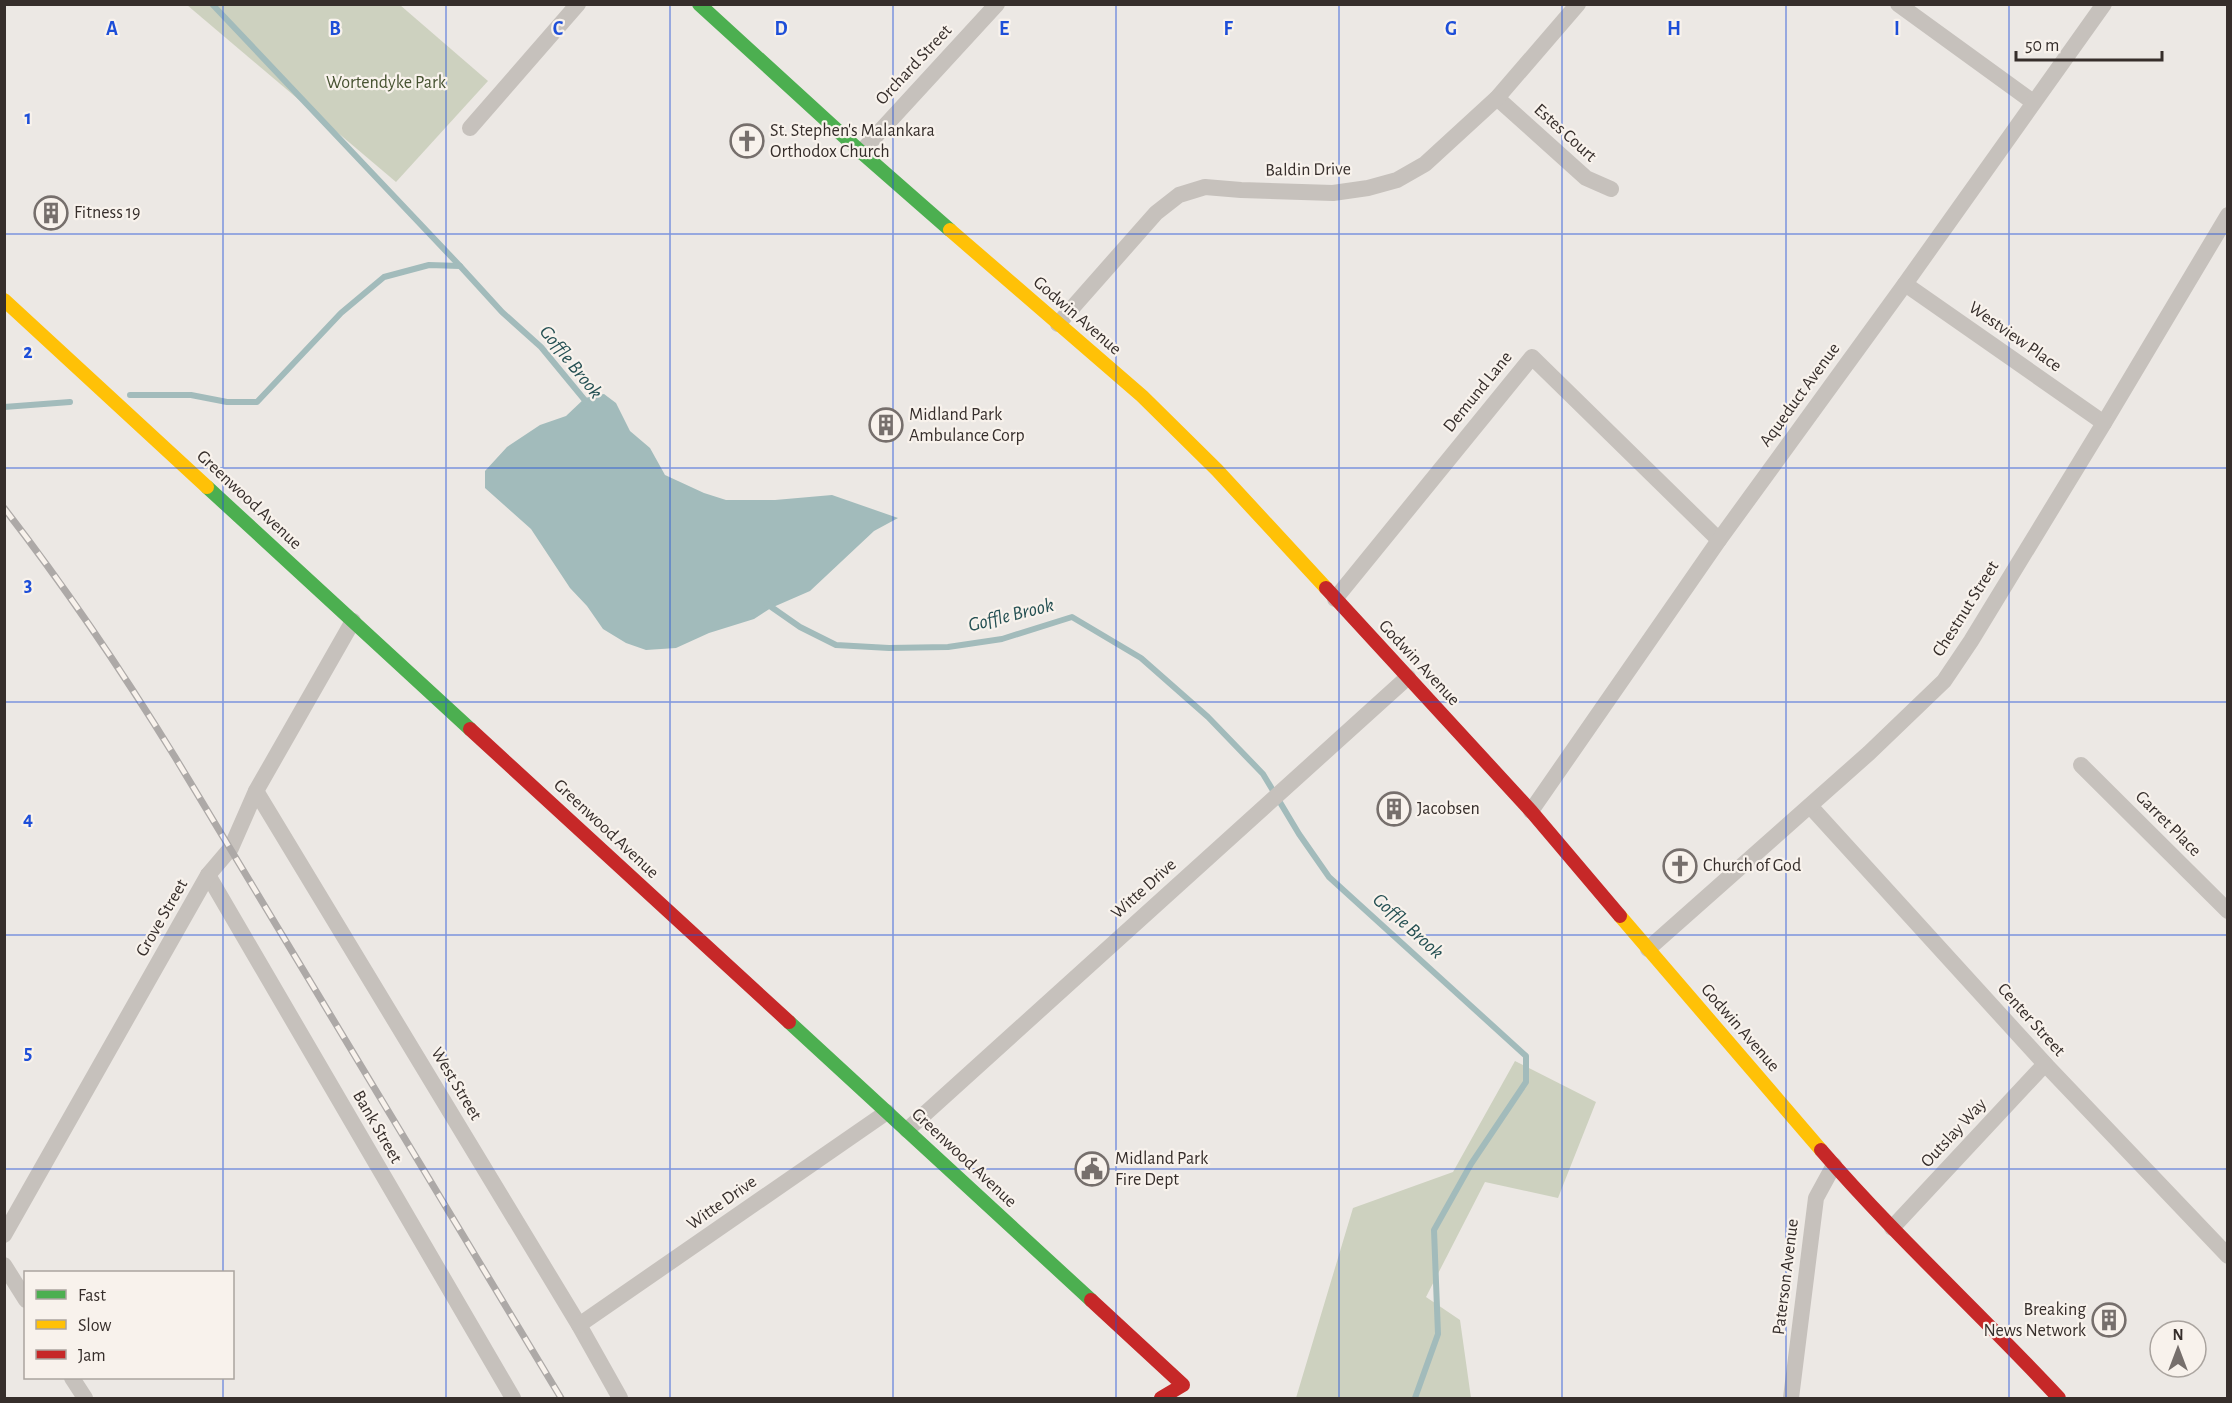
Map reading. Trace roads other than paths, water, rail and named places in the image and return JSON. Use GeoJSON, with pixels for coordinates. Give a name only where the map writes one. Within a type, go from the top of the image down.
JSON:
{"type":"FeatureCollection","features":[{"type":"Feature","properties":{"kind":"main road","name":"Godwin Avenue"},"geometry":{"type":"LineString","coordinates":[[699,4],[861,152],[1150,404],[1216,470],[1531,811],[1834,1165],[1892,1228],[2002,1337],[2059,1398]]}},
{"type":"Feature","properties":{"kind":"main road","name":"Greenwood Avenue"},"geometry":{"type":"LineString","coordinates":[[4,300],[1183,1384],[1161,1398]]}},
{"type":"Feature","properties":{"kind":"street"},"geometry":{"type":"LineString","coordinates":[[470,128],[578,4]]}},
{"type":"Feature","properties":{"kind":"street","name":"Orchard Street"},"geometry":{"type":"LineString","coordinates":[[861,152],[997,4]]}},
{"type":"Feature","properties":{"kind":"street","name":"Baldin Drive"},"geometry":{"type":"LineString","coordinates":[[1058,324],[1156,213],[1179,195],[1204,187],[1333,193],[1368,188],[1397,180],[1425,164],[1497,98],[1578,4]]}},
{"type":"Feature","properties":{"kind":"street"},"geometry":{"type":"LineString","coordinates":[[1898,4],[2033,102]]}},
{"type":"Feature","properties":{"kind":"street","name":"Aqueduct Avenue"},"geometry":{"type":"LineString","coordinates":[[1531,811],[1719,540],[2104,4]]}},
{"type":"Feature","properties":{"kind":"street","name":"Estes Court"},"geometry":{"type":"LineString","coordinates":[[1497,98],[1586,178],[1611,189]]}},
{"type":"Feature","properties":{"kind":"street","name":"Chestnut Street"},"geometry":{"type":"LineString","coordinates":[[1648,949],[1910,716],[1944,681],[1971,641],[2104,423],[2228,215]]}},
{"type":"Feature","properties":{"kind":"street","name":"Westview Place"},"geometry":{"type":"LineString","coordinates":[[1905,284],[2104,423]]}},
{"type":"Feature","properties":{"kind":"street","name":"Demund Lane"},"geometry":{"type":"LineString","coordinates":[[1335,599],[1532,357],[1719,540]]}},
{"type":"Feature","properties":{"kind":"street","name":"Grove Street"},"geometry":{"type":"LineString","coordinates":[[4,1235],[208,875],[231,848],[256,791],[353,621]]}},
{"type":"Feature","properties":{"kind":"street","name":"Witte Drive"},"geometry":{"type":"LineString","coordinates":[[907,1130],[1408,677]]}},
{"type":"Feature","properties":{"kind":"street","name":"Garret Place"},"geometry":{"type":"LineString","coordinates":[[2081,765],[2228,911]]}},
{"type":"Feature","properties":{"kind":"street","name":"West Street"},"geometry":{"type":"LineString","coordinates":[[256,791],[579,1325],[620,1398]]}},
{"type":"Feature","properties":{"kind":"street","name":"Center Street"},"geometry":{"type":"LineString","coordinates":[[1810,806],[2045,1064],[2228,1256]]}},
{"type":"Feature","properties":{"kind":"street","name":"Bank Street"},"geometry":{"type":"LineString","coordinates":[[208,875],[513,1398]]}},
{"type":"Feature","properties":{"kind":"street","name":"Outslay Way"},"geometry":{"type":"LineString","coordinates":[[1892,1228],[2045,1064]]}},
{"type":"Feature","properties":{"kind":"street","name":"Witte Drive"},"geometry":{"type":"LineString","coordinates":[[579,1325],[887,1112]]}},
{"type":"Feature","properties":{"kind":"street","name":"Paterson Avenue"},"geometry":{"type":"LineString","coordinates":[[1791,1398],[1816,1198],[1834,1165]]}},
{"type":"Feature","properties":{"kind":"street"},"geometry":{"type":"LineString","coordinates":[[4,1265],[24,1297]]}},
{"type":"Feature","properties":{"kind":"street"},"geometry":{"type":"LineString","coordinates":[[73,1379],[85,1398]]}},
{"type":"Feature","properties":{"kind":"water"},"geometry":{"type":"Polygon","coordinates":[[[604,394],[616,403],[630,431],[650,448],[665,475],[704,493],[726,500],[775,500],[832,495],[898,518],[874,531],[810,591],[771,608],[754,619],[709,633],[676,648],[646,650],[626,643],[603,629],[587,606],[570,588],[531,529],[485,488],[485,471],[507,447],[540,425],[566,416],[585,398],[604,394]]]}},
{"type":"Feature","properties":{"kind":"waterway"},"geometry":{"type":"LineString","coordinates":[[212,4],[460,266]]}},
{"type":"Feature","properties":{"kind":"waterway","name":"Goffle Brook"},"geometry":{"type":"LineString","coordinates":[[130,395],[191,395],[227,402],[257,402],[341,313],[384,277],[429,265],[460,266],[502,312],[541,347],[588,404]]}},
{"type":"Feature","properties":{"kind":"waterway","name":"Goffle Brook"},"geometry":{"type":"LineString","coordinates":[[4,407],[70,402]]}},
{"type":"Feature","properties":{"kind":"waterway","name":"Goffle Brook"},"geometry":{"type":"LineString","coordinates":[[767,604],[800,627],[836,645],[889,648],[948,647],[1002,639],[1072,617],[1141,658],[1208,717],[1263,774],[1299,834],[1329,877],[1526,1056],[1526,1082],[1471,1164],[1434,1230],[1438,1334],[1415,1398]]}},
{"type":"Feature","properties":{"kind":"railway"},"geometry":{"type":"LineString","coordinates":[[4,508],[71,599],[155,725],[561,1398]]}},
{"type":"Feature","properties":{"kind":"place","name":"St. Stephen's Malankara Orthodox Church"},"geometry":{"type":"Point","coordinates":[747,141]}},
{"type":"Feature","properties":{"kind":"place","name":"Fitness 19"},"geometry":{"type":"Point","coordinates":[51,213]}},
{"type":"Feature","properties":{"kind":"place","name":"Midland Park Ambulance Corp"},"geometry":{"type":"Point","coordinates":[886,425]}},
{"type":"Feature","properties":{"kind":"place","name":"Jacobsen"},"geometry":{"type":"Point","coordinates":[1394,809]}},
{"type":"Feature","properties":{"kind":"place","name":"Church of God"},"geometry":{"type":"Point","coordinates":[1680,866]}},
{"type":"Feature","properties":{"kind":"place","name":"Midland Park Fire Dept"},"geometry":{"type":"Point","coordinates":[1092,1169]}},
{"type":"Feature","properties":{"kind":"place","name":"Breaking News Network"},"geometry":{"type":"Point","coordinates":[2109,1320]}},
{"type":"Feature","properties":{"kind":"park label","name":"Wortendyke Park"},"geometry":{"type":"Point","coordinates":[386,83]}}]}
